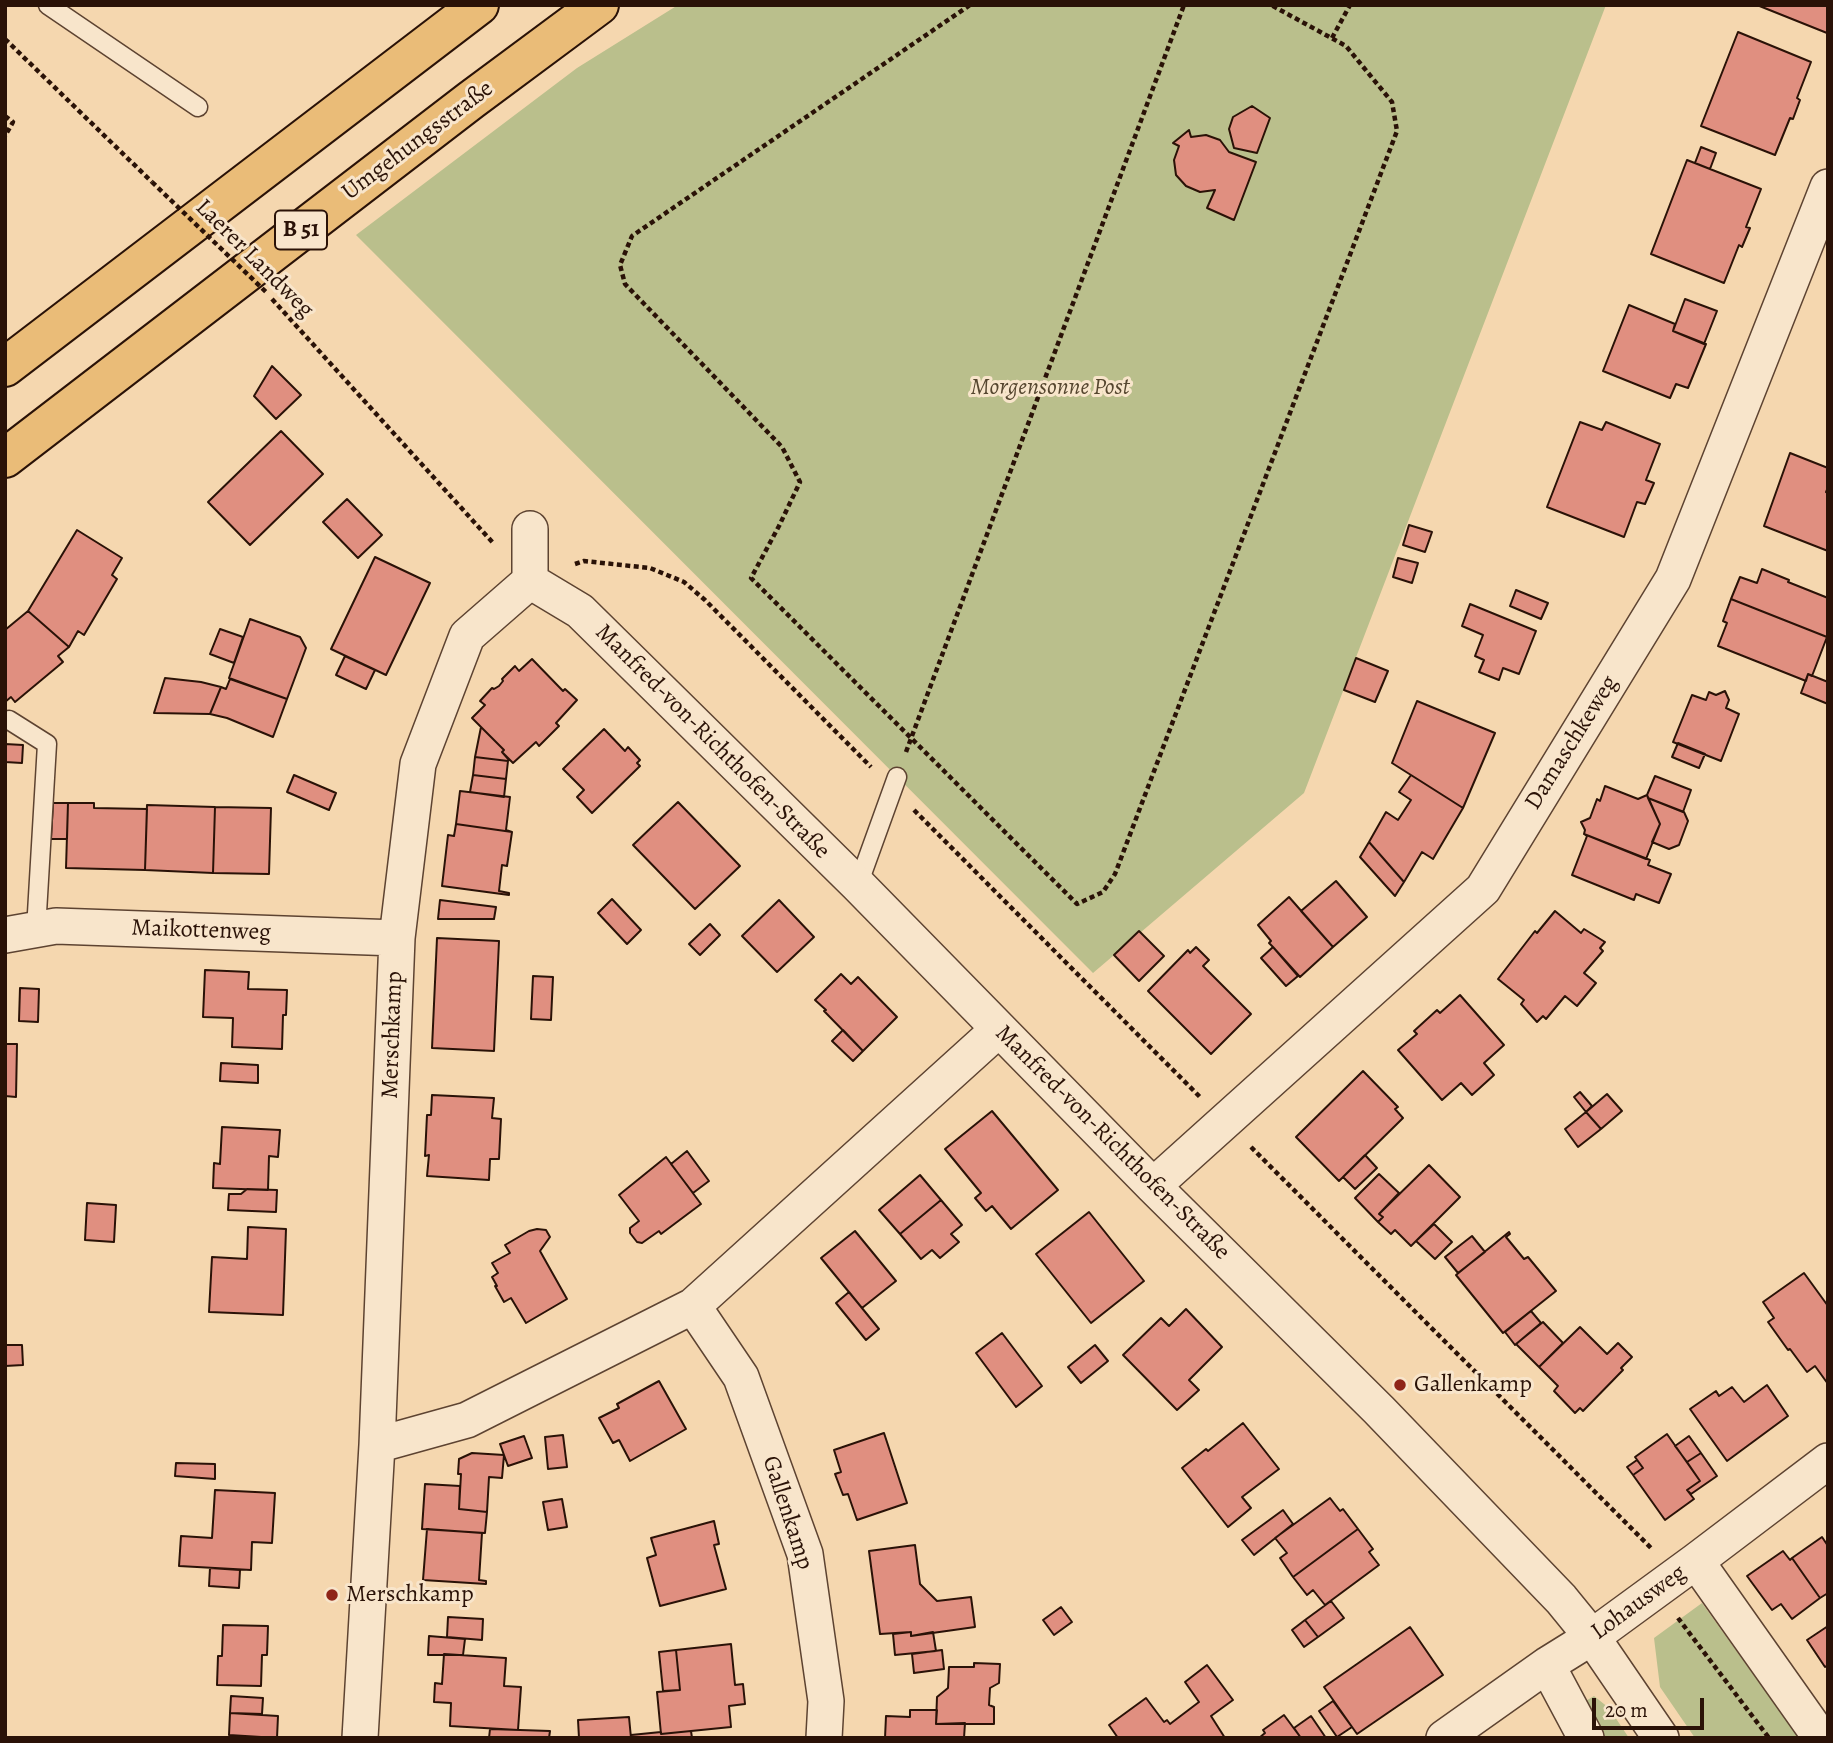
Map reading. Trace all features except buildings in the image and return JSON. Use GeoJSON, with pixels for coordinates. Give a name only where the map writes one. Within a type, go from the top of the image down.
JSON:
{"type":"FeatureCollection","features":[{"type":"Feature","properties":{"kind":"highway"},"geometry":{"type":"LineString","coordinates":[[5,366],[479,5]]}},
{"type":"Feature","properties":{"kind":"highway","name":"Umgehungsstraße"},"geometry":{"type":"LineString","coordinates":[[5,458],[599,5]]}},
{"type":"Feature","properties":{"kind":"street","name":"Damaschkeweg"},"geometry":{"type":"LineString","coordinates":[[1153,1186],[1483,889],[1673,579],[1828,187]]}},
{"type":"Feature","properties":{"kind":"street"},"geometry":{"type":"LineString","coordinates":[[530,529],[530,581]]}},
{"type":"Feature","properties":{"kind":"street","name":"Manfred-von-Richthofen-Straße"},"geometry":{"type":"LineString","coordinates":[[530,581],[580,611],[858,884],[1153,1186],[1379,1410],[1561,1599],[1592,1637],[1661,1738]]}},
{"type":"Feature","properties":{"kind":"street","name":"Merschkamp"},"geometry":{"type":"LineString","coordinates":[[360,1738],[377,1445],[397,938],[418,764],[467,636],[530,581]]}},
{"type":"Feature","properties":{"kind":"street","name":"Maikottenweg"},"geometry":{"type":"LineString","coordinates":[[20,932],[56,926],[397,938]]}},
{"type":"Feature","properties":{"kind":"street"},"geometry":{"type":"LineString","coordinates":[[377,1445],[467,1420],[693,1306],[999,1028]]}},
{"type":"Feature","properties":{"kind":"street","name":"Gallenkamp"},"geometry":{"type":"LineString","coordinates":[[693,1306],[741,1377],[804,1554],[826,1701],[824,1738]]}},
{"type":"Feature","properties":{"kind":"street","name":"Lohausweg"},"geometry":{"type":"LineString","coordinates":[[1444,1738],[1547,1665],[1592,1637],[1828,1461]]}},
{"type":"Feature","properties":{"kind":"street"},"geometry":{"type":"LineString","coordinates":[[1677,1575],[1821,1738]]}},
{"type":"Feature","properties":{"kind":"street"},"geometry":{"type":"LineString","coordinates":[[1547,1665],[1586,1738]]}},
{"type":"Feature","properties":{"kind":"lane"},"geometry":{"type":"LineString","coordinates":[[48,5],[198,107]]}},
{"type":"Feature","properties":{"kind":"lane"},"geometry":{"type":"LineString","coordinates":[[9,720],[47,744],[20,932]]}},
{"type":"Feature","properties":{"kind":"lane"},"geometry":{"type":"LineString","coordinates":[[858,884],[895,783]]}},
{"type":"Feature","properties":{"kind":"path"},"geometry":{"type":"LineString","coordinates":[[970,5],[632,236],[620,265],[625,284],[782,447],[800,482],[751,578],[1077,904],[1103,892],[1115,874],[1396,131],[1392,103],[1346,46],[1271,5]]}},
{"type":"Feature","properties":{"kind":"path"},"geometry":{"type":"LineString","coordinates":[[895,783],[1184,5]]}},
{"type":"Feature","properties":{"kind":"path"},"geometry":{"type":"LineString","coordinates":[[1332,38],[1350,5]]}},
{"type":"Feature","properties":{"kind":"path","name":"Laerer Landweg"},"geometry":{"type":"LineString","coordinates":[[5,39],[267,293],[467,515]]}},
{"type":"Feature","properties":{"kind":"path"},"geometry":{"type":"LineString","coordinates":[[5,116],[13,122],[5,136]]}},
{"type":"Feature","properties":{"kind":"path"},"geometry":{"type":"LineString","coordinates":[[530,581],[584,561],[650,568],[684,582],[705,600],[895,783],[1226,1122],[1677,1575],[1769,1738]]}},
{"type":"Feature","properties":{"kind":"green space","name":"Morgensonne Post"},"geometry":{"type":"Polygon","coordinates":[[[678,5],[1606,5],[1304,793],[1093,973],[356,235],[577,68],[678,5]]]}},
{"type":"Feature","properties":{"kind":"green space"},"geometry":{"type":"Polygon","coordinates":[[[1702,1603],[1799,1738],[1695,1738],[1660,1687],[1654,1638],[1702,1603]]]}},
{"type":"Feature","properties":{"kind":"green space"},"geometry":{"type":"Polygon","coordinates":[[[1594,1696],[1609,1708],[1629,1738],[1604,1738],[1584,1702],[1594,1696]]]}},
{"type":"Feature","properties":{"kind":"place","name":"Gallenkamp"},"geometry":{"type":"Point","coordinates":[1400,1385]}},
{"type":"Feature","properties":{"kind":"place","name":"Merschkamp"},"geometry":{"type":"Point","coordinates":[332,1595]}}]}
